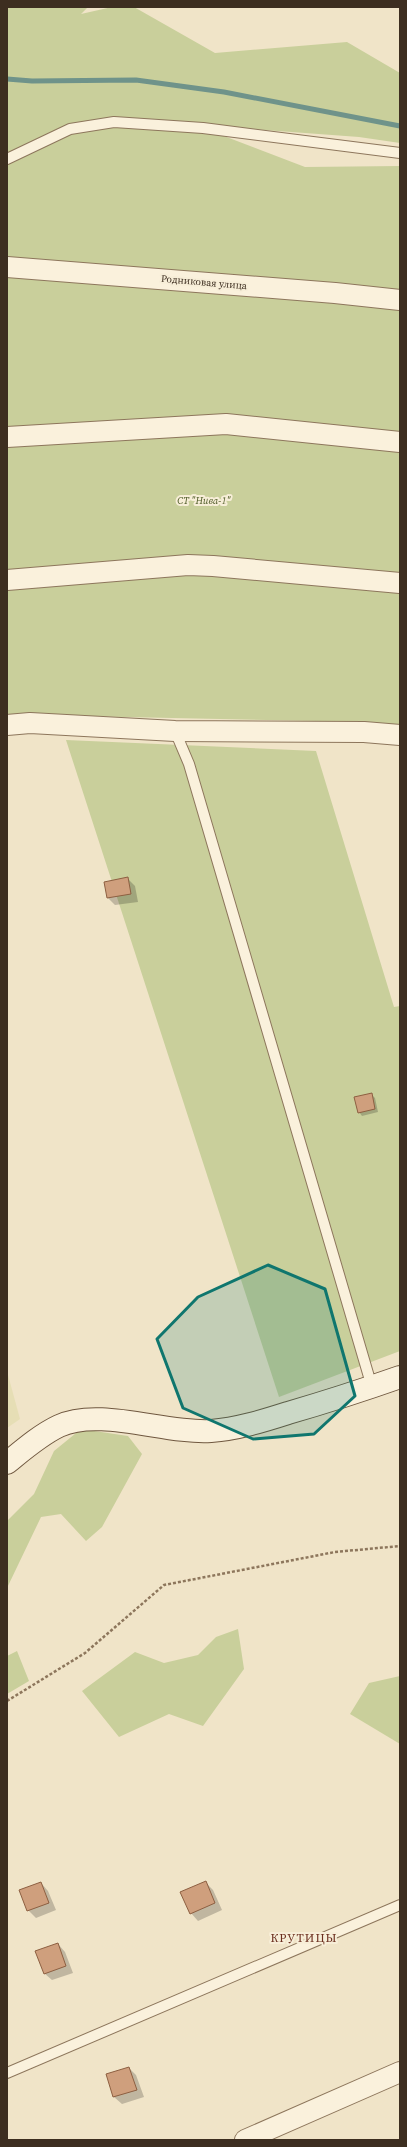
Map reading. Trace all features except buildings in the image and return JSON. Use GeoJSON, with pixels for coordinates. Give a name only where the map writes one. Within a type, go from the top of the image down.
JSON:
{"type":"FeatureCollection","features":[{"type":"Feature","properties":{"kind":"street","name":"Родниковая улица"},"geometry":{"type":"LineString","coordinates":[[7,267],[311,291],[400,300]]}},
{"type":"Feature","properties":{"kind":"street"},"geometry":{"type":"LineString","coordinates":[[7,437],[226,424],[400,442]]}},
{"type":"Feature","properties":{"kind":"street"},"geometry":{"type":"LineString","coordinates":[[7,580],[188,565],[400,583]]}},
{"type":"Feature","properties":{"kind":"street"},"geometry":{"type":"LineString","coordinates":[[7,725],[30,723],[174,731],[364,732],[400,735]]}},
{"type":"Feature","properties":{"kind":"street"},"geometry":{"type":"LineString","coordinates":[[7,1463],[33,1442],[59,1426],[87,1419],[188,1431],[212,1431],[257,1422],[400,1377]]}},
{"type":"Feature","properties":{"kind":"street"},"geometry":{"type":"LineString","coordinates":[[245,2140],[400,2072]]}},
{"type":"Feature","properties":{"kind":"lane"},"geometry":{"type":"LineString","coordinates":[[7,159],[70,129],[114,122],[203,128],[400,153]]}},
{"type":"Feature","properties":{"kind":"lane"},"geometry":{"type":"LineString","coordinates":[[174,731],[191,772],[372,1387]]}},
{"type":"Feature","properties":{"kind":"lane"},"geometry":{"type":"LineString","coordinates":[[7,2073],[400,1905]]}},
{"type":"Feature","properties":{"kind":"path"},"geometry":{"type":"LineString","coordinates":[[7,1701],[86,1653],[164,1585],[335,1552],[400,1546]]}},
{"type":"Feature","properties":{"kind":"highlighted area"},"geometry":{"type":"Polygon","coordinates":[[[268,1265],[325,1289],[355,1396],[314,1434],[253,1439],[183,1408],[157,1339],[198,1297],[268,1265]]]}},
{"type":"Feature","properties":{"kind":"shaded area"},"geometry":{"type":"Polygon","coordinates":[[[7,1371],[20,1419],[7,1428],[7,1371]]]}},
{"type":"Feature","properties":{"kind":"green space","name":"СТ \"Нива-1\""},"geometry":{"type":"Polygon","coordinates":[[[7,7],[88,7],[81,14],[112,7],[134,7],[215,53],[347,42],[400,73],[400,143],[359,137],[195,125],[305,167],[400,166],[400,725],[366,722],[29,715],[7,717],[7,7]]]}},
{"type":"Feature","properties":{"kind":"green space"},"geometry":{"type":"Polygon","coordinates":[[[66,740],[316,751],[394,1007],[400,1006],[400,1351],[279,1397],[66,740]]]}},
{"type":"Feature","properties":{"kind":"green space"},"geometry":{"type":"Polygon","coordinates":[[[81,1429],[128,1436],[142,1454],[102,1527],[86,1541],[61,1514],[41,1517],[7,1588],[7,1521],[34,1494],[54,1451],[81,1429]]]}},
{"type":"Feature","properties":{"kind":"green space"},"geometry":{"type":"Polygon","coordinates":[[[238,1629],[244,1669],[203,1726],[169,1714],[119,1737],[82,1691],[135,1652],[164,1663],[198,1655],[216,1637],[238,1629]]]}},
{"type":"Feature","properties":{"kind":"green space"},"geometry":{"type":"Polygon","coordinates":[[[17,1651],[29,1681],[7,1694],[7,1656],[17,1651]]]}},
{"type":"Feature","properties":{"kind":"green space"},"geometry":{"type":"Polygon","coordinates":[[[400,1676],[400,1744],[350,1714],[369,1683],[400,1676]]]}},
{"type":"Feature","properties":{"kind":"waterway"},"geometry":{"type":"LineString","coordinates":[[7,79],[32,81],[136,80],[224,92],[400,126]]}},
{"type":"Feature","properties":{"kind":"district","name":"КРУТИЦЫ"},"geometry":{"type":"Point","coordinates":[304,1938]}}]}
